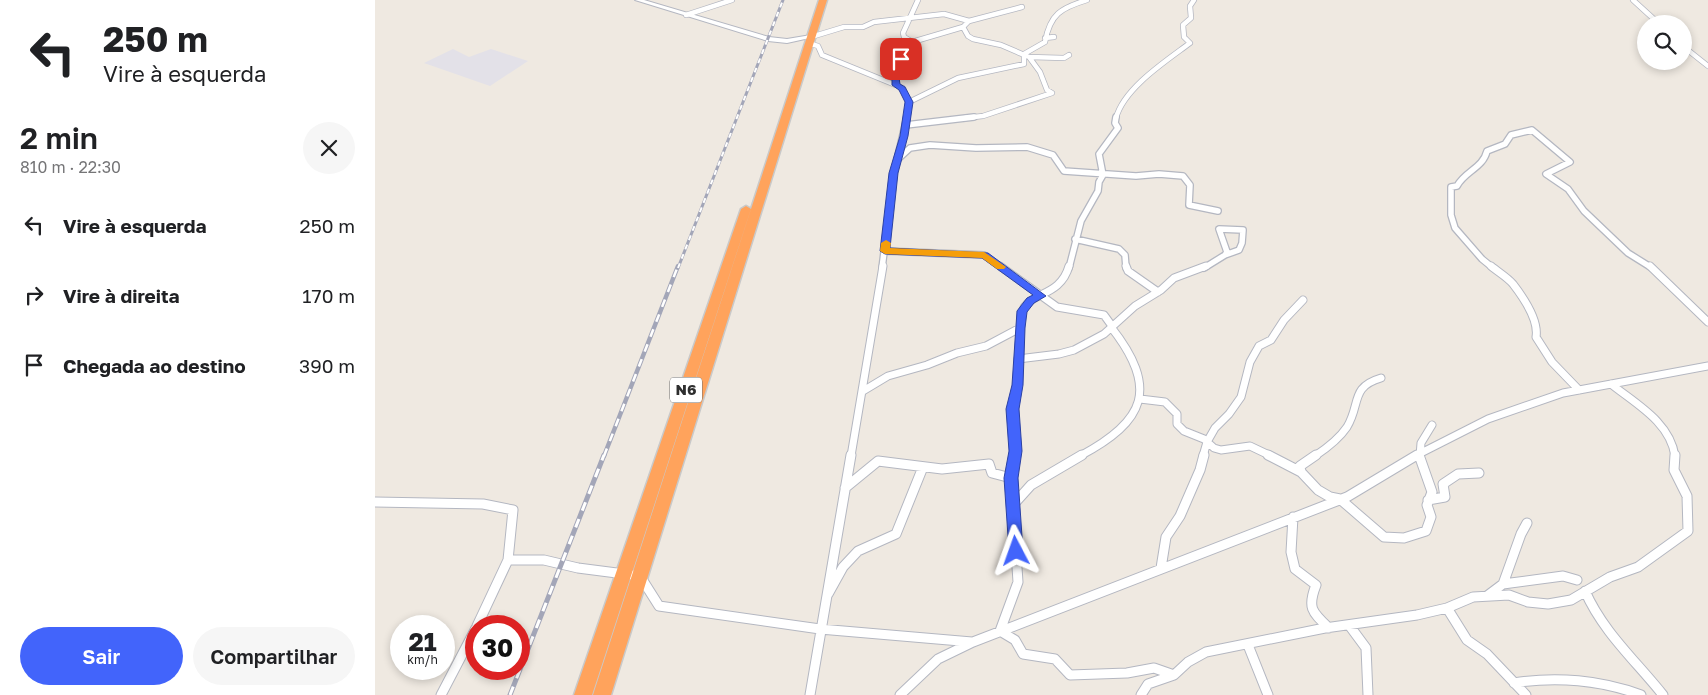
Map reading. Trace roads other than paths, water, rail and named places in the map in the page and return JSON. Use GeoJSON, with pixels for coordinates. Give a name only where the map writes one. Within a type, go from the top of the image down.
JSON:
{"type":"FeatureCollection","features":[{"type":"Feature","properties":{"kind":"highway","name":"N6"},"geometry":{"type":"LineString","coordinates":[[602,695],[823,0]]}},
{"type":"Feature","properties":{"kind":"highway","name":"N6"},"geometry":{"type":"LineString","coordinates":[[583,695],[773,129],[794,87]]}},
{"type":"Feature","properties":{"kind":"street"},"geometry":{"type":"LineString","coordinates":[[638,0],[768,39],[783,41],[810,40],[844,27],[863,27],[874,22],[944,14],[969,21],[1022,7]]}},
{"type":"Feature","properties":{"kind":"street"},"geometry":{"type":"LineString","coordinates":[[686,15],[731,0]]}},
{"type":"Feature","properties":{"kind":"street"},"geometry":{"type":"LineString","coordinates":[[918,0],[903,33],[904,38],[912,42],[963,28],[969,21]]}},
{"type":"Feature","properties":{"kind":"street"},"geometry":{"type":"LineString","coordinates":[[909,102],[958,78],[1025,64],[1027,56],[1035,46],[1045,42],[1049,22],[1054,15],[1063,8],[1087,0]]}},
{"type":"Feature","properties":{"kind":"street"},"geometry":{"type":"LineString","coordinates":[[1000,631],[1018,582],[1011,478],[1015,451],[1012,409],[1017,385],[1022,311],[1031,300],[1059,286],[1068,270],[1081,221],[1098,191],[1103,173],[1099,154],[1106,142],[1115,136],[1119,128],[1115,123],[1119,108],[1156,70],[1190,43],[1184,37],[1183,25],[1191,18],[1190,6],[1195,0]]}},
{"type":"Feature","properties":{"kind":"street"},"geometry":{"type":"LineString","coordinates":[[1633,0],[1649,15]]}},
{"type":"Feature","properties":{"kind":"street"},"geometry":{"type":"LineString","coordinates":[[963,28],[968,36],[973,39],[1001,45],[1027,56],[1064,58],[1069,55]]}},
{"type":"Feature","properties":{"kind":"street"},"geometry":{"type":"LineString","coordinates":[[1045,38],[1054,37]]}},
{"type":"Feature","properties":{"kind":"street"},"geometry":{"type":"LineString","coordinates":[[810,40],[818,46],[822,55],[841,65],[903,88],[909,102],[906,125],[894,173],[885,251],[863,391],[825,600],[810,695]]}},
{"type":"Feature","properties":{"kind":"street"},"geometry":{"type":"LineString","coordinates":[[896,85],[895,78],[901,59],[911,50],[914,43],[912,42]]}},
{"type":"Feature","properties":{"kind":"street"},"geometry":{"type":"LineString","coordinates":[[1692,54],[1708,66]]}},
{"type":"Feature","properties":{"kind":"street"},"geometry":{"type":"LineString","coordinates":[[906,125],[932,124],[983,116],[1052,93],[1047,90],[1044,78],[1039,74],[1035,64],[1027,56]]}},
{"type":"Feature","properties":{"kind":"street"},"geometry":{"type":"LineString","coordinates":[[1579,390],[1553,362],[1536,337],[1537,331],[1527,307],[1512,283],[1467,243],[1455,228],[1451,215],[1451,187],[1457,186],[1461,179],[1485,160],[1487,152],[1505,144],[1509,135],[1532,130],[1570,162],[1546,174],[1562,184],[1584,211],[1628,253],[1651,266],[1708,322]]}},
{"type":"Feature","properties":{"kind":"street"},"geometry":{"type":"LineString","coordinates":[[898,159],[910,148],[930,145],[976,148],[1027,147],[1045,151],[1053,156],[1064,171],[1136,176],[1146,176],[1152,173],[1183,176],[1187,179],[1191,189],[1189,205],[1218,210]]}},
{"type":"Feature","properties":{"kind":"street"},"geometry":{"type":"LineString","coordinates":[[1018,360],[1074,350],[1104,334],[1135,306],[1158,292],[1178,276],[1200,270],[1225,255],[1239,250],[1242,243],[1243,230],[1219,229],[1227,252],[1225,255]]}},
{"type":"Feature","properties":{"kind":"street"},"geometry":{"type":"LineString","coordinates":[[1075,239],[1119,250],[1125,254],[1125,265],[1128,271],[1158,292]]}},
{"type":"Feature","properties":{"kind":"street"},"geometry":{"type":"LineString","coordinates":[[885,251],[984,255],[1057,307],[1103,315],[1125,344],[1141,374],[1142,393],[1125,426],[1101,445],[1067,462],[1032,484],[1013,505]]}},
{"type":"Feature","properties":{"kind":"street"},"geometry":{"type":"LineString","coordinates":[[1161,568],[1167,537],[1201,470],[1207,442],[1215,428],[1229,414],[1241,397],[1250,362],[1259,346],[1271,340],[1283,320],[1303,300]]}},
{"type":"Feature","properties":{"kind":"street"},"geometry":{"type":"LineString","coordinates":[[863,391],[888,376],[927,366],[957,353],[986,346],[1020,328]]}},
{"type":"Feature","properties":{"kind":"street"},"geometry":{"type":"LineString","coordinates":[[899,695],[938,659],[973,642],[1340,500],[1417,456],[1488,419],[1563,393],[1708,366]]}},
{"type":"Feature","properties":{"kind":"street"},"geometry":{"type":"LineString","coordinates":[[1301,472],[1300,466],[1339,436],[1350,422],[1361,385],[1369,380],[1381,378]]}},
{"type":"Feature","properties":{"kind":"street"},"geometry":{"type":"LineString","coordinates":[[1141,695],[1148,684],[1174,675],[1188,662],[1206,652],[1248,646],[1329,628],[1447,608],[1473,597],[1509,595],[1528,602],[1548,604],[1571,600],[1610,576],[1639,567],[1688,531],[1687,496],[1674,470],[1675,455],[1671,439],[1659,421],[1611,384]]}},
{"type":"Feature","properties":{"kind":"street"},"geometry":{"type":"LineString","coordinates":[[1139,399],[1165,402],[1177,414],[1177,424],[1184,431],[1207,442],[1214,448],[1221,450],[1235,446],[1250,446],[1301,472],[1319,490],[1330,497],[1340,500],[1384,537],[1404,538],[1426,530],[1431,517],[1426,510],[1432,492],[1417,456],[1424,434],[1432,425]]}},
{"type":"Feature","properties":{"kind":"street"},"geometry":{"type":"LineString","coordinates":[[845,488],[878,460],[923,467],[964,468],[983,462],[989,464],[992,473],[1011,478]]}},
{"type":"Feature","properties":{"kind":"street"},"geometry":{"type":"LineString","coordinates":[[825,600],[843,567],[858,551],[896,534],[923,467]]}},
{"type":"Feature","properties":{"kind":"street"},"geometry":{"type":"LineString","coordinates":[[1428,500],[1445,497],[1443,484],[1457,474],[1479,473]]}},
{"type":"Feature","properties":{"kind":"street"},"geometry":{"type":"LineString","coordinates":[[375,502],[483,504],[513,510],[508,560],[483,615]]}},
{"type":"Feature","properties":{"kind":"street"},"geometry":{"type":"LineString","coordinates":[[1293,517],[1291,552],[1295,569],[1316,585],[1311,598],[1311,607],[1329,628]]}},
{"type":"Feature","properties":{"kind":"street"},"geometry":{"type":"LineString","coordinates":[[1503,584],[1521,534],[1527,523]]}},
{"type":"Feature","properties":{"kind":"street"},"geometry":{"type":"LineString","coordinates":[[508,560],[543,560],[578,568],[640,576],[659,606],[820,629],[973,642]]}},
{"type":"Feature","properties":{"kind":"street"},"geometry":{"type":"LineString","coordinates":[[1487,596],[1503,584],[1563,576],[1577,580]]}},
{"type":"Feature","properties":{"kind":"street"},"geometry":{"type":"LineString","coordinates":[[1585,591],[1590,604],[1609,630],[1635,664],[1663,695]]}},
{"type":"Feature","properties":{"kind":"street"},"geometry":{"type":"LineString","coordinates":[[1447,608],[1467,640],[1487,654],[1526,695]]}},
{"type":"Feature","properties":{"kind":"street"},"geometry":{"type":"LineString","coordinates":[[1349,625],[1366,648],[1368,695]]}},
{"type":"Feature","properties":{"kind":"street"},"geometry":{"type":"LineString","coordinates":[[1000,631],[1015,640],[1023,654],[1055,659],[1069,675],[1127,673],[1154,668],[1174,675]]}},
{"type":"Feature","properties":{"kind":"street"},"geometry":{"type":"LineString","coordinates":[[1248,646],[1268,695]]}},
{"type":"Feature","properties":{"kind":"street"},"geometry":{"type":"LineString","coordinates":[[441,695],[465,650]]}},
{"type":"Feature","properties":{"kind":"street"},"geometry":{"type":"LineString","coordinates":[[1515,683],[1537,679],[1564,680],[1627,689],[1641,695]]}},
{"type":"Feature","properties":{"kind":"railway"},"geometry":{"type":"LineString","coordinates":[[678,268],[783,0]]}},
{"type":"Feature","properties":{"kind":"railway"},"geometry":{"type":"LineString","coordinates":[[604,456],[678,266]]}},
{"type":"Feature","properties":{"kind":"railway"},"geometry":{"type":"LineString","coordinates":[[510,695],[604,455]]}}]}
